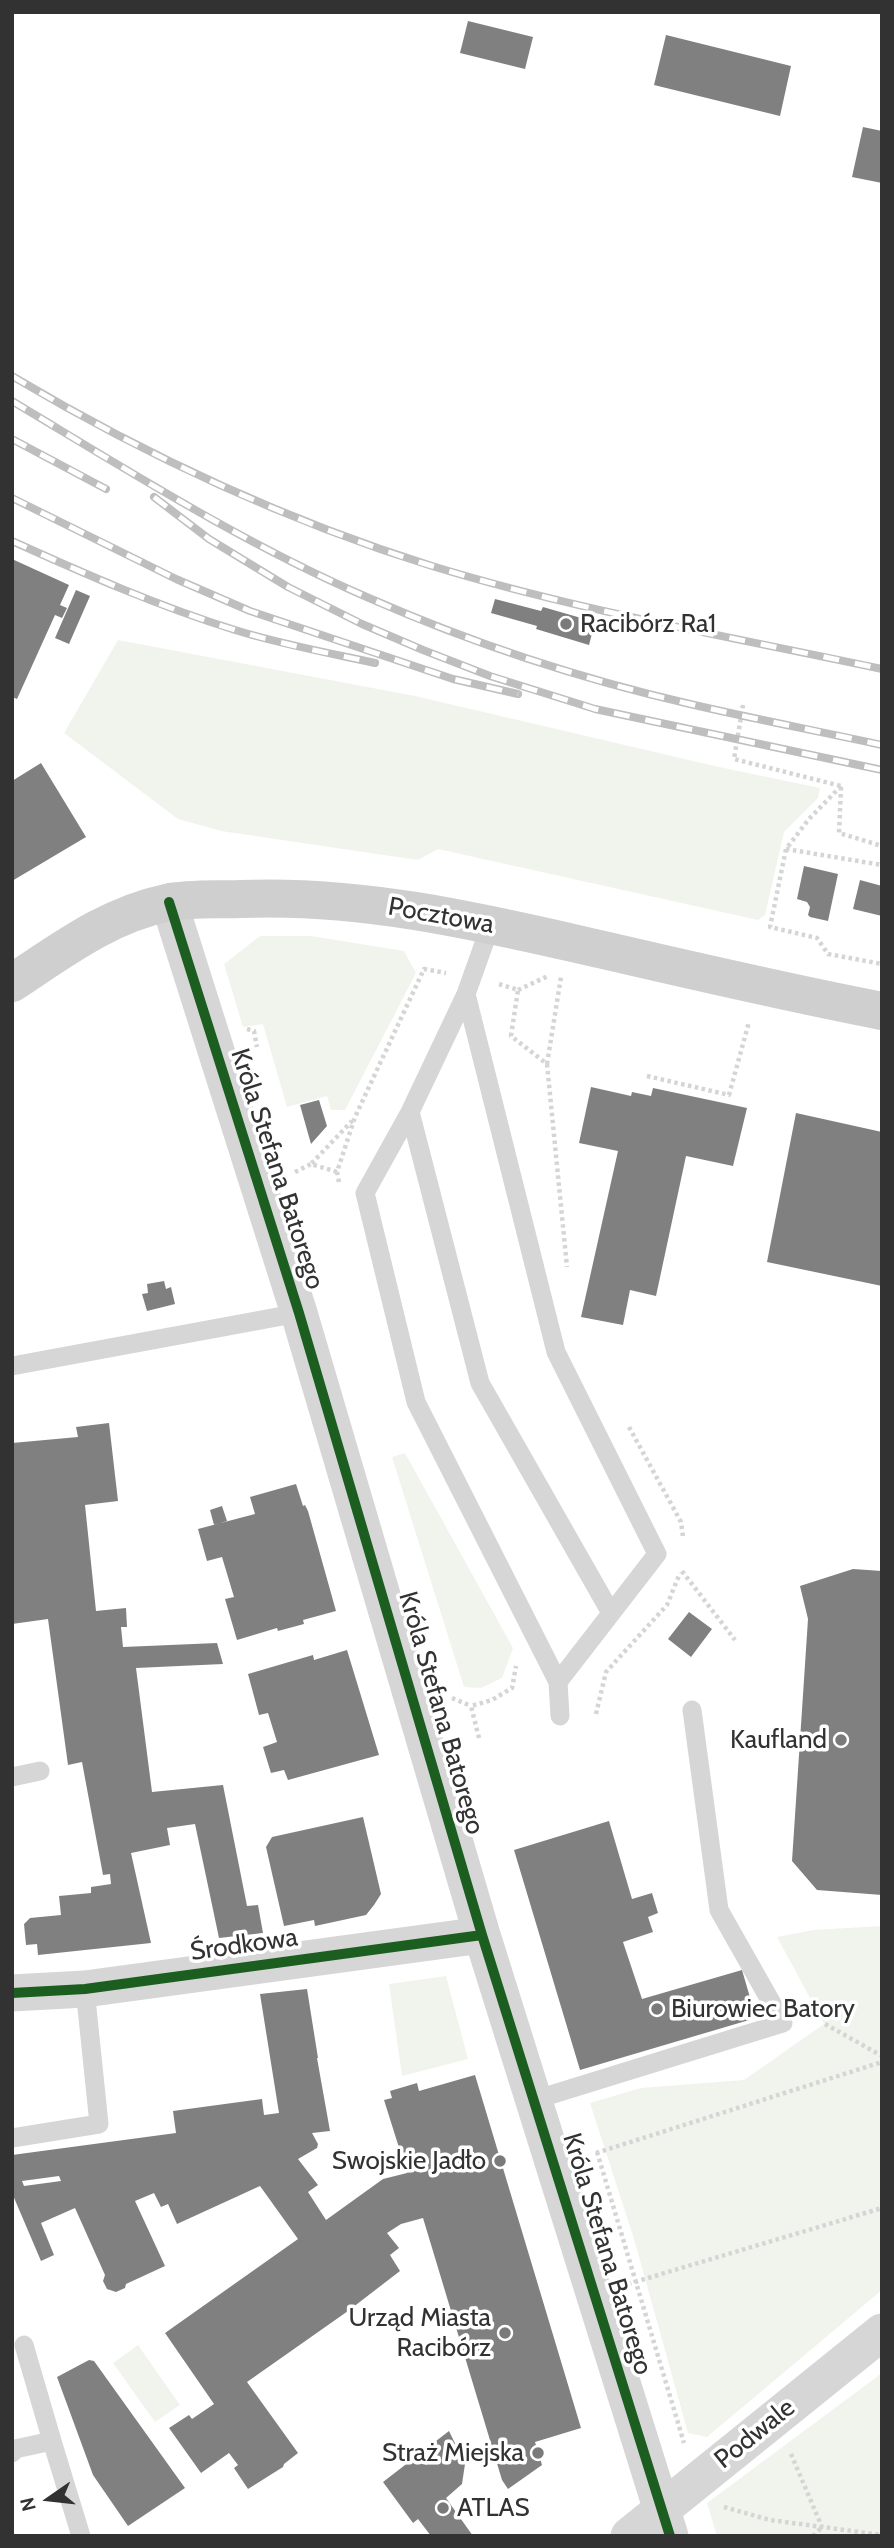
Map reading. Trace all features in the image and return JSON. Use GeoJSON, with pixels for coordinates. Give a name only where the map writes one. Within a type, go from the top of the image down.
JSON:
{"type":"FeatureCollection","features":[{"type":"Feature","properties":{"kind":"main road","name":"Pocztowa"},"geometry":{"type":"LineString","coordinates":[[12,983],[118,917],[169,902],[282,897],[386,906],[491,924],[763,987],[882,1011]]}},
{"type":"Feature","properties":{"kind":"street","name":"Króla Stefana Batorego"},"geometry":{"type":"LineString","coordinates":[[169,902],[299,1313],[482,1935],[666,2522]]}},
{"type":"Feature","properties":{"kind":"street","name":"Środkowa"},"geometry":{"type":"LineString","coordinates":[[12,1993],[85,1989],[482,1935]]}},
{"type":"Feature","properties":{"kind":"street","name":"Podwale"},"geometry":{"type":"LineString","coordinates":[[629,2536],[666,2522],[723,2461],[882,2332]]}},
{"type":"Feature","properties":{"kind":"lane"},"geometry":{"type":"LineString","coordinates":[[491,924],[466,994],[410,1112],[365,1193],[416,1402],[558,1682],[560,1716]]}},
{"type":"Feature","properties":{"kind":"lane"},"geometry":{"type":"LineString","coordinates":[[466,994],[556,1352],[657,1554],[558,1682]]}},
{"type":"Feature","properties":{"kind":"lane"},"geometry":{"type":"LineString","coordinates":[[410,1112],[480,1383],[611,1613]]}},
{"type":"Feature","properties":{"kind":"lane"},"geometry":{"type":"LineString","coordinates":[[12,1366],[299,1313]]}},
{"type":"Feature","properties":{"kind":"lane"},"geometry":{"type":"LineString","coordinates":[[534,2100],[783,2023],[719,1910],[692,1710]]}},
{"type":"Feature","properties":{"kind":"lane"},"geometry":{"type":"LineString","coordinates":[[12,1777],[40,1771]]}},
{"type":"Feature","properties":{"kind":"lane"},"geometry":{"type":"LineString","coordinates":[[12,2138],[99,2124],[85,1989]]}},
{"type":"Feature","properties":{"kind":"lane"},"geometry":{"type":"LineString","coordinates":[[24,2345],[81,2536]]}},
{"type":"Feature","properties":{"kind":"lane"},"geometry":{"type":"LineString","coordinates":[[12,2453],[15,2449],[52,2441]]}},
{"type":"Feature","properties":{"kind":"path"},"geometry":{"type":"LineString","coordinates":[[743,705],[734,758],[841,786]]}},
{"type":"Feature","properties":{"kind":"path"},"geometry":{"type":"LineString","coordinates":[[841,786],[839,833],[882,846]]}},
{"type":"Feature","properties":{"kind":"path"},"geometry":{"type":"LineString","coordinates":[[841,786],[809,819],[786,849],[770,927],[817,939],[828,954],[882,964]]}},
{"type":"Feature","properties":{"kind":"path"},"geometry":{"type":"LineString","coordinates":[[786,849],[882,865]]}},
{"type":"Feature","properties":{"kind":"path"},"geometry":{"type":"LineString","coordinates":[[518,990],[562,971],[547,1064]]}},
{"type":"Feature","properties":{"kind":"path"},"geometry":{"type":"LineString","coordinates":[[646,1076],[729,1095],[752,1016]]}},
{"type":"Feature","properties":{"kind":"path"},"geometry":{"type":"LineString","coordinates":[[295,1172],[311,1164],[355,1118]]}},
{"type":"Feature","properties":{"kind":"path"},"geometry":{"type":"LineString","coordinates":[[311,1164],[337,1172]]}},
{"type":"Feature","properties":{"kind":"path"},"geometry":{"type":"LineString","coordinates":[[681,1571],[735,1640]]}},
{"type":"Feature","properties":{"kind":"path"},"geometry":{"type":"LineString","coordinates":[[825,2024],[882,2056]]}},
{"type":"Feature","properties":{"kind":"path"},"geometry":{"type":"LineString","coordinates":[[686,2447],[597,2152],[882,2062]]}},
{"type":"Feature","properties":{"kind":"path"},"geometry":{"type":"LineString","coordinates":[[637,2281],[882,2208]]}},
{"type":"Feature","properties":{"kind":"path"},"geometry":{"type":"LineString","coordinates":[[788,2448],[822,2527]]}},
{"type":"Feature","properties":{"kind":"path"},"geometry":{"type":"LineString","coordinates":[[713,2504],[770,2520],[882,2535]]}},
{"type":"Feature","properties":{"kind":"path"},"geometry":{"type":"LineString","coordinates":[[813,2536],[822,2527]]}},
{"type":"Feature","properties":{"kind":"shaded area"},"geometry":{"type":"Polygon","coordinates":[[[118,640],[415,696],[820,788],[818,798],[784,832],[765,915],[758,920],[438,849],[418,860],[221,831],[178,819],[64,733],[118,640]]]}},
{"type":"Feature","properties":{"kind":"shaded area"},"geometry":{"type":"Polygon","coordinates":[[[260,936],[311,936],[404,951],[416,973],[345,1110],[331,1110],[327,1096],[287,1107],[263,1024],[243,1027],[224,964],[260,936]]]}},
{"type":"Feature","properties":{"kind":"shaded area"},"geometry":{"type":"Polygon","coordinates":[[[405,1453],[513,1648],[502,1678],[481,1688],[464,1687],[392,1457],[405,1453]]]}},
{"type":"Feature","properties":{"kind":"shaded area"},"geometry":{"type":"Polygon","coordinates":[[[882,1926],[882,2290],[707,2437],[688,2433],[634,2239],[590,2103],[641,2088],[744,2080],[824,2024],[777,1937],[813,1930],[882,1926]]]}},
{"type":"Feature","properties":{"kind":"shaded area"},"geometry":{"type":"Polygon","coordinates":[[[446,1976],[468,2059],[402,2076],[389,1984],[446,1976]]]}},
{"type":"Feature","properties":{"kind":"shaded area"},"geometry":{"type":"Polygon","coordinates":[[[138,2345],[180,2405],[155,2422],[113,2363],[138,2345]]]}},
{"type":"Feature","properties":{"kind":"shaded area"},"geometry":{"type":"Polygon","coordinates":[[[882,2373],[882,2536],[717,2536],[707,2503],[882,2373]]]}},
{"type":"Feature","properties":{"kind":"building"},"geometry":{"type":"Polygon","coordinates":[[[468,21],[533,37],[525,69],[460,53],[468,21]]]}},
{"type":"Feature","properties":{"kind":"building"},"geometry":{"type":"Polygon","coordinates":[[[666,35],[791,66],[780,116],[654,85],[666,35]]]}},
{"type":"Feature","properties":{"kind":"building"},"geometry":{"type":"Polygon","coordinates":[[[863,127],[882,131],[882,183],[852,177],[863,127]]]}},
{"type":"Feature","properties":{"kind":"building"},"geometry":{"type":"Polygon","coordinates":[[[12,559],[69,585],[60,605],[67,608],[62,618],[55,615],[17,699],[12,697],[12,559]]]}},
{"type":"Feature","properties":{"kind":"building"},"geometry":{"type":"Polygon","coordinates":[[[76,590],[90,596],[69,644],[55,638],[76,590]]]}},
{"type":"Feature","properties":{"kind":"building","name":"Racibórz Ra1"},"geometry":{"type":"Polygon","coordinates":[[[495,599],[541,611],[543,607],[595,622],[589,645],[491,613],[495,599]]]}},
{"type":"Feature","properties":{"kind":"building"},"geometry":{"type":"Polygon","coordinates":[[[41,763],[86,837],[12,881],[12,781],[41,763]]]}},
{"type":"Feature","properties":{"kind":"building"},"geometry":{"type":"Polygon","coordinates":[[[804,866],[838,874],[828,921],[810,917],[807,902],[797,899],[804,866]]]}},
{"type":"Feature","properties":{"kind":"building"},"geometry":{"type":"Polygon","coordinates":[[[860,880],[882,886],[882,916],[853,909],[860,880]]]}},
{"type":"Feature","properties":{"kind":"building"},"geometry":{"type":"Polygon","coordinates":[[[591,1087],[631,1096],[632,1092],[651,1096],[653,1088],[747,1108],[733,1166],[686,1156],[656,1296],[630,1290],[623,1325],[581,1317],[618,1151],[579,1143],[591,1087]]]}},
{"type":"Feature","properties":{"kind":"building"},"geometry":{"type":"Polygon","coordinates":[[[319,1100],[327,1126],[311,1144],[300,1105],[319,1100]]]}},
{"type":"Feature","properties":{"kind":"building"},"geometry":{"type":"Polygon","coordinates":[[[796,1113],[882,1132],[882,1286],[767,1262],[796,1113]]]}},
{"type":"Feature","properties":{"kind":"building"},"geometry":{"type":"Polygon","coordinates":[[[164,1281],[166,1289],[171,1287],[175,1304],[147,1311],[142,1294],[148,1293],[147,1284],[164,1281]]]}},
{"type":"Feature","properties":{"kind":"building"},"geometry":{"type":"Polygon","coordinates":[[[109,1423],[118,1501],[85,1505],[96,1611],[126,1608],[127,1627],[121,1627],[123,1647],[217,1643],[223,1664],[136,1668],[152,1792],[223,1785],[247,1906],[258,1905],[263,1933],[219,1938],[195,1824],[167,1828],[170,1845],[131,1853],[151,1943],[38,1955],[37,1944],[26,1945],[24,1924],[30,1918],[61,1915],[59,1896],[91,1893],[91,1887],[111,1884],[110,1874],[103,1875],[82,1762],[68,1765],[48,1619],[12,1624],[12,1443],[78,1437],[76,1427],[109,1423]]]}},
{"type":"Feature","properties":{"kind":"building"},"geometry":{"type":"Polygon","coordinates":[[[296,1484],[303,1506],[305,1505],[308,1511],[336,1611],[303,1620],[304,1624],[278,1631],[277,1628],[237,1640],[225,1599],[234,1597],[222,1557],[207,1561],[198,1529],[255,1514],[250,1497],[296,1484]]]}},
{"type":"Feature","properties":{"kind":"building"},"geometry":{"type":"Polygon","coordinates":[[[222,1506],[227,1521],[214,1525],[210,1510],[222,1506]]]}},
{"type":"Feature","properties":{"kind":"building","name":"Kaufland"},"geometry":{"type":"Polygon","coordinates":[[[853,1569],[882,1571],[882,1895],[817,1890],[792,1861],[808,1619],[800,1586],[853,1569]]]}},
{"type":"Feature","properties":{"kind":"building"},"geometry":{"type":"Polygon","coordinates":[[[689,1612],[712,1629],[691,1657],[668,1639],[689,1612]]]}},
{"type":"Feature","properties":{"kind":"building"},"geometry":{"type":"Polygon","coordinates":[[[347,1650],[379,1755],[288,1780],[284,1770],[271,1773],[263,1747],[277,1742],[268,1713],[259,1715],[248,1674],[313,1655],[314,1660],[347,1650]]]}},
{"type":"Feature","properties":{"kind":"building"},"geometry":{"type":"Polygon","coordinates":[[[363,1817],[381,1894],[374,1905],[366,1915],[315,1926],[314,1920],[284,1926],[266,1847],[272,1837],[363,1817]]]}},
{"type":"Feature","properties":{"kind":"building"},"geometry":{"type":"Polygon","coordinates":[[[609,1821],[632,1899],[652,1893],[658,1913],[648,1917],[653,1932],[623,1942],[642,1999],[742,1970],[756,2018],[580,2070],[514,1850],[609,1821]]]}},
{"type":"Feature","properties":{"kind":"building"},"geometry":{"type":"Polygon","coordinates":[[[307,1989],[330,2131],[312,2133],[318,2144],[317,2148],[298,2159],[318,2185],[308,2192],[326,2220],[383,2179],[407,2173],[384,2100],[392,2098],[390,2091],[417,2083],[419,2091],[475,2075],[581,2428],[535,2442],[542,2465],[508,2489],[502,2480],[423,2218],[401,2224],[387,2233],[399,2248],[390,2255],[400,2271],[247,2382],[298,2453],[283,2467],[248,2489],[234,2468],[238,2465],[229,2453],[201,2473],[169,2428],[189,2415],[192,2419],[214,2404],[165,2333],[298,2239],[260,2186],[177,2224],[168,2204],[161,2207],[154,2193],[135,2201],[165,2266],[126,2284],[125,2288],[116,2292],[107,2289],[103,2281],[105,2275],[75,2208],[41,2223],[54,2255],[41,2261],[12,2193],[12,2155],[176,2133],[173,2111],[262,2099],[264,2115],[279,2113],[260,1994],[307,1989]],[[59,2176],[22,2181],[24,2186],[61,2181],[59,2176]]]}},
{"type":"Feature","properties":{"kind":"building"},"geometry":{"type":"Polygon","coordinates":[[[89,2360],[94,2361],[185,2488],[128,2526],[93,2475],[57,2377],[89,2360]]]}},
{"type":"Feature","properties":{"kind":"building"},"geometry":{"type":"Polygon","coordinates":[[[449,2431],[465,2464],[462,2484],[446,2498],[473,2536],[431,2536],[418,2519],[413,2523],[383,2482],[449,2431]]]}},
{"type":"Feature","properties":{"kind":"railway"},"geometry":{"type":"LineString","coordinates":[[12,376],[164,459],[269,506],[377,548],[543,597],[882,669]]}},
{"type":"Feature","properties":{"kind":"railway"},"geometry":{"type":"LineString","coordinates":[[12,401],[277,554],[369,598],[447,630],[568,671],[649,694],[882,745]]}},
{"type":"Feature","properties":{"kind":"railway"},"geometry":{"type":"LineString","coordinates":[[12,439],[106,489]]}},
{"type":"Feature","properties":{"kind":"railway"},"geometry":{"type":"LineString","coordinates":[[154,497],[209,539],[288,587],[362,624],[490,676],[595,709],[882,770]]}},
{"type":"Feature","properties":{"kind":"railway"},"geometry":{"type":"LineString","coordinates":[[12,498],[176,579],[250,611],[453,679],[518,694]]}},
{"type":"Feature","properties":{"kind":"railway"},"geometry":{"type":"LineString","coordinates":[[12,541],[122,589],[206,621],[269,640],[375,663]]}},
{"type":"Feature","properties":{"kind":"cycle path"},"geometry":{"type":"LineString","coordinates":[[169,902],[299,1313],[482,1935],[670,2536]]}},
{"type":"Feature","properties":{"kind":"cycle path"},"geometry":{"type":"LineString","coordinates":[[12,1993],[85,1989],[482,1935]]}},
{"type":"Feature","properties":{"kind":"place","name":"Racibórz Ra1"},"geometry":{"type":"Point","coordinates":[566,624]}},
{"type":"Feature","properties":{"kind":"place","name":"Kaufland"},"geometry":{"type":"Point","coordinates":[841,1740]}},
{"type":"Feature","properties":{"kind":"place","name":"Biurowiec Batory"},"geometry":{"type":"Point","coordinates":[657,2009]}},
{"type":"Feature","properties":{"kind":"place","name":"Swojskie Jadło"},"geometry":{"type":"Point","coordinates":[500,2161]}},
{"type":"Feature","properties":{"kind":"place","name":"Urząd Miasta Racibórz"},"geometry":{"type":"Point","coordinates":[505,2333]}},
{"type":"Feature","properties":{"kind":"place","name":"Straż Miejska"},"geometry":{"type":"Point","coordinates":[538,2453]}},
{"type":"Feature","properties":{"kind":"place","name":"ATLAS"},"geometry":{"type":"Point","coordinates":[443,2508]}}]}
